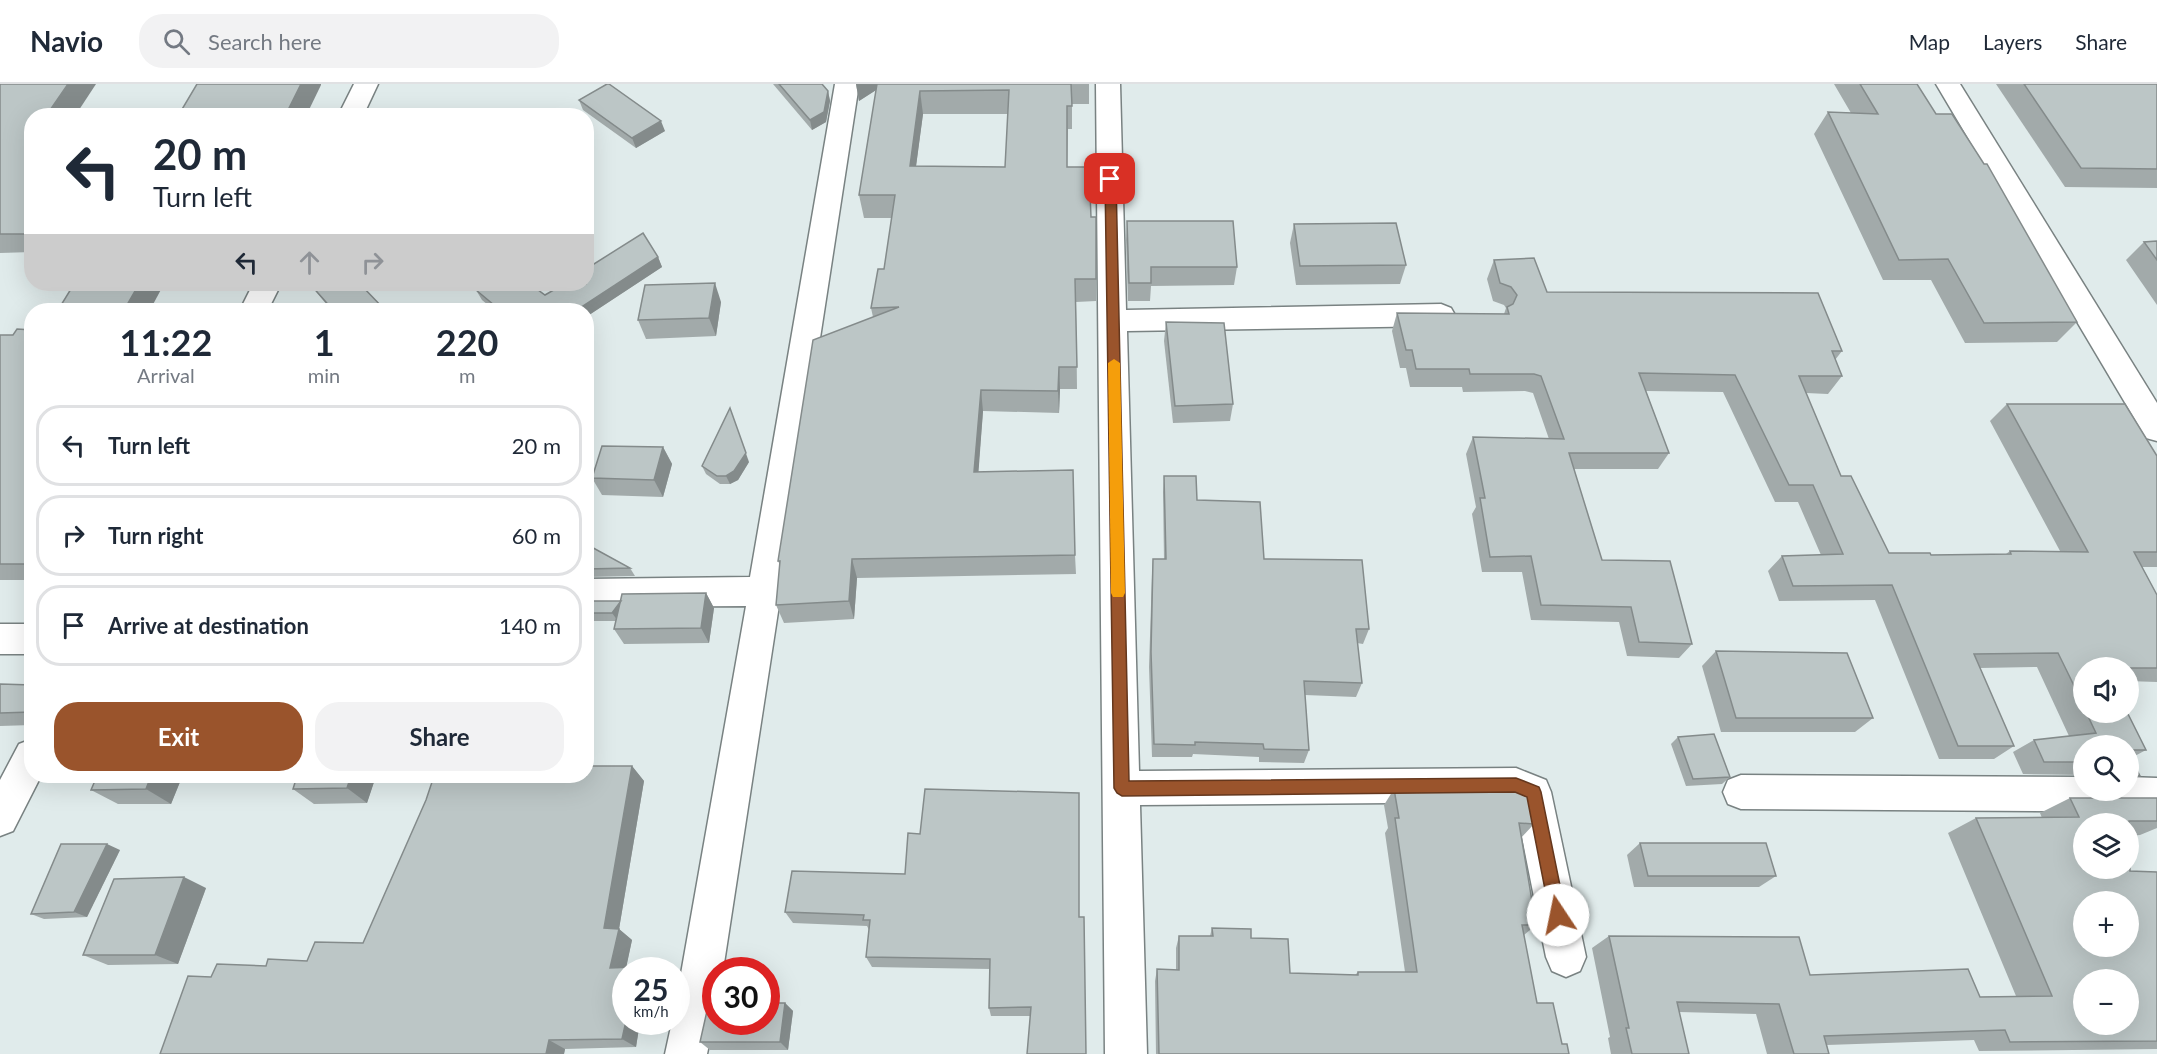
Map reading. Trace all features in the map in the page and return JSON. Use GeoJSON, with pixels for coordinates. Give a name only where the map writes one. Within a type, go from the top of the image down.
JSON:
{"type":"FeatureCollection","features":[{"type":"Feature","properties":{"kind":"street"},"geometry":{"type":"LineString","coordinates":[[354,108],[366,84]]}},
{"type":"Feature","properties":{"kind":"street"},"geometry":{"type":"LineString","coordinates":[[686,1054],[702,977],[847,84]]}},
{"type":"Feature","properties":{"kind":"street"},"geometry":{"type":"LineString","coordinates":[[1108,84],[1126,1054]]}},
{"type":"Feature","properties":{"kind":"street"},"geometry":{"type":"LineString","coordinates":[[1948,84],[2157,429]]}},
{"type":"Feature","properties":{"kind":"street"},"geometry":{"type":"LineString","coordinates":[[1113,321],[1469,315]]}},
{"type":"Feature","properties":{"kind":"street"},"geometry":{"type":"LineString","coordinates":[[2125,376],[2157,376]]}},
{"type":"Feature","properties":{"kind":"street"},"geometry":{"type":"LineString","coordinates":[[594,592],[764,591]]}},
{"type":"Feature","properties":{"kind":"street"},"geometry":{"type":"LineString","coordinates":[[0,639],[24,639]]}},
{"type":"Feature","properties":{"kind":"street"},"geometry":{"type":"LineString","coordinates":[[0,818],[24,772]]}},
{"type":"Feature","properties":{"kind":"street"},"geometry":{"type":"LineString","coordinates":[[1122,788],[1516,785],[1533,792],[1566,957]]}},
{"type":"Feature","properties":{"kind":"street"},"geometry":{"type":"LineString","coordinates":[[1741,792],[2021,792],[2157,795]]}},
{"type":"Feature","properties":{"kind":"building"},"geometry":{"type":"Polygon","coordinates":[[[0,84],[68,84],[52,108],[24,108],[24,234],[0,234],[0,84]]]}},
{"type":"Feature","properties":{"kind":"building"},"geometry":{"type":"Polygon","coordinates":[[[197,84],[301,84],[289,108],[183,108],[197,84]]]}},
{"type":"Feature","properties":{"kind":"building"},"geometry":{"type":"Polygon","coordinates":[[[609,84],[661,121],[632,138],[594,111],[594,108],[590,108],[579,100],[609,84]]]}},
{"type":"Feature","properties":{"kind":"building"},"geometry":{"type":"Polygon","coordinates":[[[779,84],[822,84],[828,91],[824,112],[810,120],[779,84]]]}},
{"type":"Feature","properties":{"kind":"building"},"geometry":{"type":"Polygon","coordinates":[[[877,84],[1071,84],[1072,106],[1067,106],[1067,167],[1089,167],[1091,217],[1096,217],[1096,279],[1075,279],[1077,367],[1059,367],[1058,391],[981,390],[974,472],[1073,470],[1075,555],[852,559],[849,601],[776,605],[780,561],[778,561],[813,340],[899,307],[871,308],[878,269],[884,269],[895,195],[859,195],[877,84]],[[1009,90],[920,91],[910,166],[1005,167],[1009,90]]]}},
{"type":"Feature","properties":{"kind":"building"},"geometry":{"type":"Polygon","coordinates":[[[1860,84],[1917,84],[1936,114],[1952,114],[1984,164],[1987,164],[2077,322],[1984,323],[1948,259],[1899,260],[1828,112],[1878,114],[1860,84]]]}},
{"type":"Feature","properties":{"kind":"building"},"geometry":{"type":"Polygon","coordinates":[[[2024,84],[2157,84],[2157,169],[2081,168],[2024,84]]]}},
{"type":"Feature","properties":{"kind":"building"},"geometry":{"type":"Polygon","coordinates":[[[1127,221],[1233,221],[1237,267],[1151,267],[1151,283],[1129,283],[1127,221]]]}},
{"type":"Feature","properties":{"kind":"building"},"geometry":{"type":"Polygon","coordinates":[[[1396,223],[1406,265],[1300,266],[1294,224],[1396,223]]]}},
{"type":"Feature","properties":{"kind":"building"},"geometry":{"type":"Polygon","coordinates":[[[643,233],[658,257],[588,303],[492,303],[477,291],[540,291],[545,295],[552,291],[594,291],[594,264],[643,233]]]}},
{"type":"Feature","properties":{"kind":"building"},"geometry":{"type":"Polygon","coordinates":[[[2157,241],[2157,260],[2144,242],[2157,241]]]}},
{"type":"Feature","properties":{"kind":"building"},"geometry":{"type":"Polygon","coordinates":[[[1534,258],[1547,292],[1818,293],[1842,351],[1832,351],[1842,376],[1799,376],[1841,476],[1851,476],[1889,553],[1930,553],[1931,555],[2011,554],[2010,551],[2088,552],[2007,404],[2125,404],[2157,456],[2157,552],[2134,552],[2157,595],[2157,668],[2139,668],[2139,657],[2073,657],[2073,684],[2058,653],[1974,654],[2014,746],[1958,746],[1892,585],[1793,586],[1782,556],[1843,554],[1813,485],[1789,485],[1735,375],[1639,373],[1669,453],[1569,453],[1602,560],[1670,561],[1692,644],[1639,642],[1631,607],[1541,605],[1531,556],[1490,557],[1480,498],[1485,498],[1473,437],[1564,439],[1541,376],[1534,374],[1470,374],[1469,369],[1416,369],[1412,350],[1406,350],[1397,313],[1509,314],[1507,307],[1513,304],[1517,295],[1511,287],[1500,283],[1494,260],[1534,258]]]}},
{"type":"Feature","properties":{"kind":"building"},"geometry":{"type":"Polygon","coordinates":[[[715,283],[709,318],[638,320],[645,285],[715,283]]]}},
{"type":"Feature","properties":{"kind":"building"},"geometry":{"type":"Polygon","coordinates":[[[70,291],[135,291],[128,303],[62,303],[70,291]]]}},
{"type":"Feature","properties":{"kind":"building"},"geometry":{"type":"Polygon","coordinates":[[[316,291],[367,291],[378,303],[327,303],[316,291]]]}},
{"type":"Feature","properties":{"kind":"building"},"geometry":{"type":"Polygon","coordinates":[[[1166,322],[1224,323],[1233,404],[1175,406],[1166,322]]]}},
{"type":"Feature","properties":{"kind":"building"},"geometry":{"type":"Polygon","coordinates":[[[17,329],[24,329],[24,564],[0,564],[0,335],[13,335],[17,329]]]}},
{"type":"Feature","properties":{"kind":"building"},"geometry":{"type":"Polygon","coordinates":[[[730,408],[746,453],[734,471],[726,476],[717,476],[702,466],[730,408]]]}},
{"type":"Feature","properties":{"kind":"building"},"geometry":{"type":"Polygon","coordinates":[[[602,446],[663,447],[654,480],[594,478],[602,446]]]}},
{"type":"Feature","properties":{"kind":"building"},"geometry":{"type":"Polygon","coordinates":[[[1164,476],[1196,476],[1197,500],[1260,502],[1264,559],[1362,560],[1369,629],[1356,629],[1362,683],[1304,681],[1309,750],[1264,749],[1263,744],[1195,742],[1195,745],[1154,744],[1151,652],[1153,559],[1166,559],[1164,476]]]}},
{"type":"Feature","properties":{"kind":"building"},"geometry":{"type":"Polygon","coordinates":[[[594,548],[630,568],[594,569],[594,548]]]}},
{"type":"Feature","properties":{"kind":"building"},"geometry":{"type":"Polygon","coordinates":[[[706,593],[701,628],[614,629],[622,594],[706,593]]]}},
{"type":"Feature","properties":{"kind":"building"},"geometry":{"type":"Polygon","coordinates":[[[594,601],[621,601],[612,613],[594,613],[594,601]]]}},
{"type":"Feature","properties":{"kind":"building"},"geometry":{"type":"Polygon","coordinates":[[[1716,651],[1847,653],[1873,718],[1736,718],[1716,651]]]}},
{"type":"Feature","properties":{"kind":"building"},"geometry":{"type":"Polygon","coordinates":[[[0,684],[24,685],[24,712],[0,713],[0,684]]]}},
{"type":"Feature","properties":{"kind":"building"},"geometry":{"type":"Polygon","coordinates":[[[2091,723],[2132,723],[2138,735],[2078,735],[2096,733],[2091,723]]]}},
{"type":"Feature","properties":{"kind":"building"},"geometry":{"type":"Polygon","coordinates":[[[1714,734],[1730,777],[1693,779],[1678,737],[1714,734]]]}},
{"type":"Feature","properties":{"kind":"building"},"geometry":{"type":"Polygon","coordinates":[[[2073,736],[2073,762],[2044,762],[2034,740],[2073,736]]]}},
{"type":"Feature","properties":{"kind":"building"},"geometry":{"type":"Polygon","coordinates":[[[2139,736],[2146,750],[2139,750],[2139,736]]]}},
{"type":"Feature","properties":{"kind":"building"},"geometry":{"type":"Polygon","coordinates":[[[594,766],[632,766],[604,928],[619,929],[610,968],[612,968],[612,1035],[623,1035],[622,1039],[549,1040],[546,1054],[160,1054],[188,976],[211,977],[217,964],[266,966],[268,959],[307,961],[315,942],[363,943],[432,783],[594,783],[594,766]]]}},
{"type":"Feature","properties":{"kind":"building"},"geometry":{"type":"Polygon","coordinates":[[[94,783],[148,783],[146,789],[91,790],[94,783]]]}},
{"type":"Feature","properties":{"kind":"building"},"geometry":{"type":"Polygon","coordinates":[[[295,783],[349,783],[347,788],[293,789],[295,783]]]}},
{"type":"Feature","properties":{"kind":"building"},"geometry":{"type":"Polygon","coordinates":[[[1527,788],[1534,824],[1519,823],[1536,925],[1522,925],[1537,1003],[1553,1003],[1562,1044],[1567,1044],[1569,1054],[1159,1054],[1157,969],[1179,970],[1179,936],[1213,936],[1212,928],[1251,929],[1251,938],[1288,939],[1290,973],[1358,975],[1358,972],[1417,972],[1395,818],[1399,818],[1394,789],[1527,788]]]}},
{"type":"Feature","properties":{"kind":"building"},"geometry":{"type":"Polygon","coordinates":[[[925,789],[1079,793],[1079,917],[1084,917],[1086,1054],[1027,1054],[1031,1007],[989,1008],[990,959],[866,957],[870,920],[863,920],[864,915],[785,912],[792,871],[905,874],[908,833],[920,834],[925,789]]]}},
{"type":"Feature","properties":{"kind":"building"},"geometry":{"type":"Polygon","coordinates":[[[2070,798],[2073,798],[2073,801],[2139,801],[2139,798],[2157,798],[2157,821],[2139,821],[2139,813],[2077,813],[2070,798]]]}},
{"type":"Feature","properties":{"kind":"building"},"geometry":{"type":"Polygon","coordinates":[[[2073,817],[2073,879],[2139,879],[2139,871],[2157,872],[2157,1041],[2010,1042],[2005,1030],[1824,1036],[1829,1054],[1794,1054],[1779,1004],[1677,1002],[1689,1054],[1632,1054],[1626,1028],[1629,1028],[1609,936],[1799,937],[1810,975],[1968,969],[1980,997],[2052,996],[1976,818],[2073,817]]]}},
{"type":"Feature","properties":{"kind":"building"},"geometry":{"type":"Polygon","coordinates":[[[1640,843],[1766,843],[1776,876],[1648,876],[1640,843]]]}},
{"type":"Feature","properties":{"kind":"building"},"geometry":{"type":"Polygon","coordinates":[[[61,844],[107,844],[74,912],[31,914],[61,844]]]}},
{"type":"Feature","properties":{"kind":"building"},"geometry":{"type":"Polygon","coordinates":[[[184,877],[155,955],[83,955],[114,879],[184,877]]]}},
{"type":"Feature","properties":{"kind":"building"},"geometry":{"type":"Polygon","coordinates":[[[780,1003],[785,1003],[780,1042],[700,1042],[702,1033],[702,1035],[780,1035],[780,1003]]]}},
{"type":"Feature","properties":{"kind":"slow traffic"},"geometry":{"type":"LineString","coordinates":[[1114,363],[1118,593]]}},
{"type":"Feature","properties":{"kind":"route"},"geometry":{"type":"LineString","coordinates":[[1110,179],[1122,788],[1516,785],[1533,792],[1558,915]]}}]}
